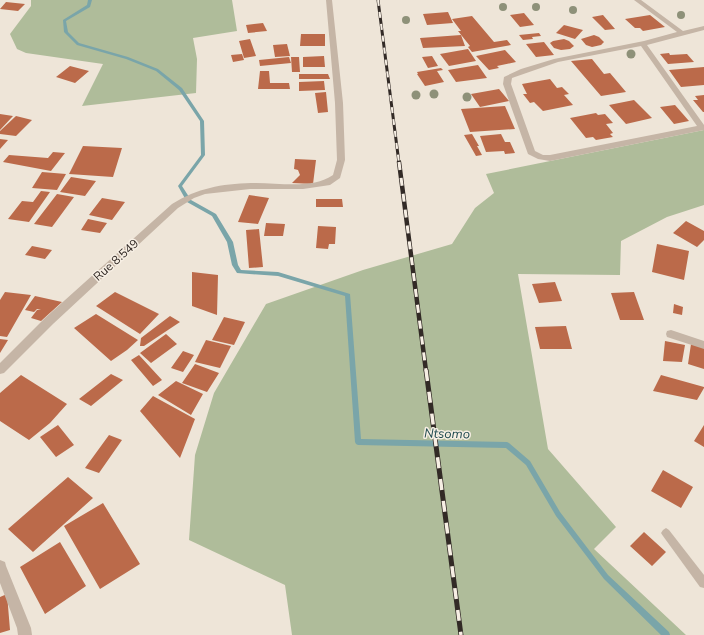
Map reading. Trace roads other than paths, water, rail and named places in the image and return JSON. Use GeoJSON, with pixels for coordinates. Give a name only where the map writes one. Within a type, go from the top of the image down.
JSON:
{"type":"FeatureCollection","features":[{"type":"Feature","properties":{"kind":"street","name":"Rue 8.549"},"geometry":{"type":"LineString","coordinates":[[0,370],[49,321],[175,206],[191,196],[204,191],[250,186],[303,186],[327,183],[336,176],[341,160],[339,110],[329,0]]}},
{"type":"Feature","properties":{"kind":"street"},"geometry":{"type":"LineString","coordinates":[[637,0],[682,33]]}},
{"type":"Feature","properties":{"kind":"street"},"geometry":{"type":"LineString","coordinates":[[642,43],[703,128],[550,158],[541,157],[531,152],[507,84],[508,78],[520,71],[562,59],[642,43],[704,28]]}},
{"type":"Feature","properties":{"kind":"street"},"geometry":{"type":"LineString","coordinates":[[671,334],[704,345]]}},
{"type":"Feature","properties":{"kind":"street"},"geometry":{"type":"LineString","coordinates":[[0,566],[3,580],[24,628],[25,635]]}},
{"type":"Feature","properties":{"kind":"lane"},"geometry":{"type":"LineString","coordinates":[[666,533],[704,583]]}},
{"type":"Feature","properties":{"kind":"waterway","name":"Ntsomo"},"geometry":{"type":"LineString","coordinates":[[90,0],[89,6],[64,21],[66,32],[78,44],[127,58],[157,70],[181,89],[202,121],[203,155],[180,186],[189,201],[214,215],[230,242],[235,265],[239,272],[278,274],[348,295],[358,442],[507,445],[528,463],[558,514],[606,577],[666,635]]}},
{"type":"Feature","properties":{"kind":"railway"},"geometry":{"type":"LineString","coordinates":[[378,0],[399,163]]}},
{"type":"Feature","properties":{"kind":"railway"},"geometry":{"type":"LineString","coordinates":[[399,162],[426,371]]}},
{"type":"Feature","properties":{"kind":"railway"},"geometry":{"type":"LineString","coordinates":[[426,370],[461,635]]}}]}
